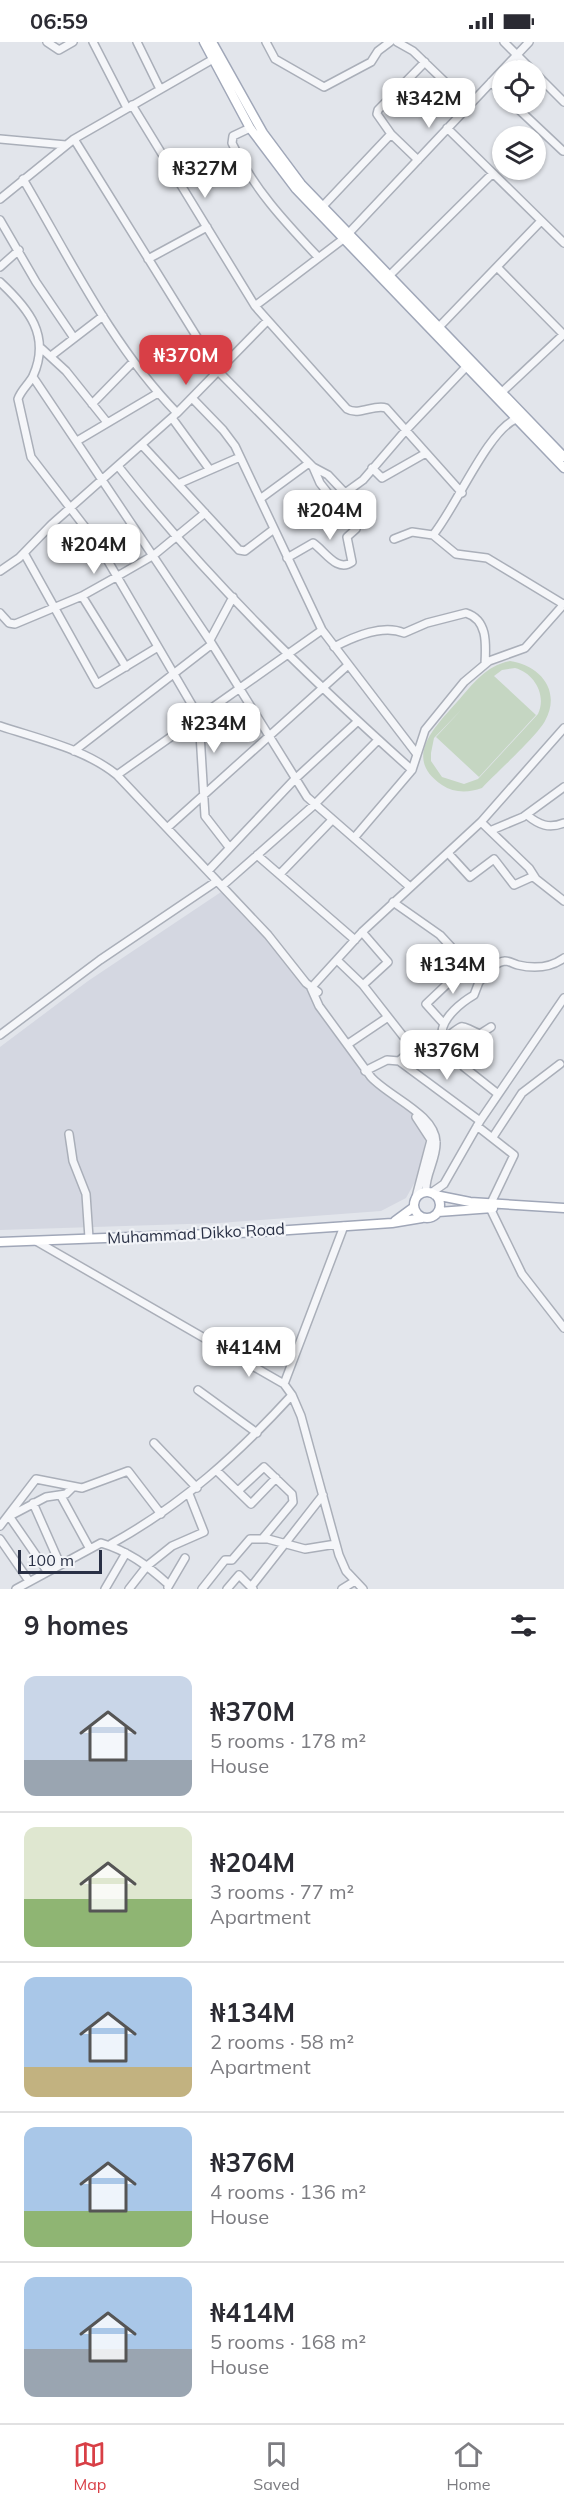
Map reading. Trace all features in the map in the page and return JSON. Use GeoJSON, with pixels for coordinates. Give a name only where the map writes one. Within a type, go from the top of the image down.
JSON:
{"type":"FeatureCollection","features":[{"type":"Feature","properties":{"kind":"main road"},"geometry":{"type":"LineString","coordinates":[[204,42],[291,172],[322,206],[345,237],[389,276],[564,457]]}},
{"type":"Feature","properties":{"kind":"main road"},"geometry":{"type":"LineString","coordinates":[[212,42],[215,58],[250,128],[285,176],[564,468]]}},
{"type":"Feature","properties":{"kind":"main road"},"geometry":{"type":"LineString","coordinates":[[431,1194],[440,1203],[438,1212]]}},
{"type":"Feature","properties":{"kind":"main road"},"geometry":{"type":"LineString","coordinates":[[392,1223],[414,1208],[416,1197],[431,1194],[490,1206]]}},
{"type":"Feature","properties":{"kind":"main road"},"geometry":{"type":"LineString","coordinates":[[414,1208],[422,1218],[429,1218],[438,1212],[490,1206],[564,1208]]}},
{"type":"Feature","properties":{"kind":"main road","name":"Muhammad Dikko Road"},"geometry":{"type":"LineString","coordinates":[[0,1242],[344,1226],[392,1223],[422,1218]]}},
{"type":"Feature","properties":{"kind":"street"},"geometry":{"type":"LineString","coordinates":[[47,42],[59,50],[73,42]]}},
{"type":"Feature","properties":{"kind":"street"},"geometry":{"type":"LineString","coordinates":[[93,42],[129,106],[207,226],[255,306],[267,321],[347,409],[353,411],[383,406],[462,493]]}},
{"type":"Feature","properties":{"kind":"street"},"geometry":{"type":"LineString","coordinates":[[137,42],[160,88]]}},
{"type":"Feature","properties":{"kind":"street"},"geometry":{"type":"LineString","coordinates":[[266,42],[275,59],[324,87],[372,62],[378,51],[390,42]]}},
{"type":"Feature","properties":{"kind":"street"},"geometry":{"type":"LineString","coordinates":[[397,42],[425,62],[469,105]]}},
{"type":"Feature","properties":{"kind":"street"},"geometry":{"type":"LineString","coordinates":[[504,42],[521,60]]}},
{"type":"Feature","properties":{"kind":"street"},"geometry":{"type":"LineString","coordinates":[[255,306],[345,237],[530,42]]}},
{"type":"Feature","properties":{"kind":"street"},"geometry":{"type":"LineString","coordinates":[[0,199],[66,145],[129,106],[215,58]]}},
{"type":"Feature","properties":{"kind":"street"},"geometry":{"type":"LineString","coordinates":[[418,160],[378,118],[378,110],[425,62]]}},
{"type":"Feature","properties":{"kind":"street"},"geometry":{"type":"LineString","coordinates":[[546,84],[564,102]]}},
{"type":"Feature","properties":{"kind":"street"},"geometry":{"type":"LineString","coordinates":[[524,114],[563,150]]}},
{"type":"Feature","properties":{"kind":"street"},"geometry":{"type":"LineString","coordinates":[[250,128],[232,140],[236,152],[260,193],[318,257]]}},
{"type":"Feature","properties":{"kind":"street"},"geometry":{"type":"LineString","coordinates":[[389,276],[492,174],[447,128]]}},
{"type":"Feature","properties":{"kind":"street"},"geometry":{"type":"LineString","coordinates":[[322,206],[391,134]]}},
{"type":"Feature","properties":{"kind":"street"},"geometry":{"type":"LineString","coordinates":[[0,140],[66,145]]}},
{"type":"Feature","properties":{"kind":"street"},"geometry":{"type":"LineString","coordinates":[[0,148],[9,140]]}},
{"type":"Feature","properties":{"kind":"street"},"geometry":{"type":"LineString","coordinates":[[74,140],[218,371],[311,465],[328,475],[345,493]]}},
{"type":"Feature","properties":{"kind":"street"},"geometry":{"type":"LineString","coordinates":[[23,178],[103,316],[133,362],[175,415],[210,470]]}},
{"type":"Feature","properties":{"kind":"street"},"geometry":{"type":"LineString","coordinates":[[498,180],[564,243]]}},
{"type":"Feature","properties":{"kind":"street"},"geometry":{"type":"LineString","coordinates":[[0,220],[36,282],[74,338]]}},
{"type":"Feature","properties":{"kind":"street"},"geometry":{"type":"LineString","coordinates":[[439,327],[541,221]]}},
{"type":"Feature","properties":{"kind":"street"},"geometry":{"type":"LineString","coordinates":[[148,259],[207,226]]}},
{"type":"Feature","properties":{"kind":"street"},"geometry":{"type":"LineString","coordinates":[[0,267],[19,250]]}},
{"type":"Feature","properties":{"kind":"street"},"geometry":{"type":"LineString","coordinates":[[496,267],[564,335],[501,393]]}},
{"type":"Feature","properties":{"kind":"street"},"geometry":{"type":"LineString","coordinates":[[0,282],[37,328],[41,348],[33,377],[18,399],[26,442],[33,461],[98,544],[199,717],[206,819],[229,847]]}},
{"type":"Feature","properties":{"kind":"street"},"geometry":{"type":"LineString","coordinates":[[51,356],[103,316]]}},
{"type":"Feature","properties":{"kind":"street"},"geometry":{"type":"LineString","coordinates":[[0,571],[24,553],[71,507],[175,415],[267,321]]}},
{"type":"Feature","properties":{"kind":"street"},"geometry":{"type":"LineString","coordinates":[[41,348],[51,356],[106,422]]}},
{"type":"Feature","properties":{"kind":"street"},"geometry":{"type":"LineString","coordinates":[[92,404],[133,362]]}},
{"type":"Feature","properties":{"kind":"street"},"geometry":{"type":"LineString","coordinates":[[333,501],[363,480],[406,430],[466,367]]}},
{"type":"Feature","properties":{"kind":"street"},"geometry":{"type":"LineString","coordinates":[[33,377],[154,555],[314,805],[410,887]]}},
{"type":"Feature","properties":{"kind":"street"},"geometry":{"type":"LineString","coordinates":[[77,441],[158,393]]}},
{"type":"Feature","properties":{"kind":"street"},"geometry":{"type":"LineString","coordinates":[[192,398],[223,430],[240,457],[322,630],[347,666],[416,753]]}},
{"type":"Feature","properties":{"kind":"street"},"geometry":{"type":"LineString","coordinates":[[433,535],[462,493],[476,465],[507,423],[516,419]]}},
{"type":"Feature","properties":{"kind":"street"},"geometry":{"type":"LineString","coordinates":[[142,445],[242,552],[274,529]]}},
{"type":"Feature","properties":{"kind":"street"},"geometry":{"type":"LineString","coordinates":[[372,468],[382,478],[426,453]]}},
{"type":"Feature","properties":{"kind":"street"},"geometry":{"type":"LineString","coordinates":[[178,484],[240,457]]}},
{"type":"Feature","properties":{"kind":"street"},"geometry":{"type":"LineString","coordinates":[[260,499],[311,465]]}},
{"type":"Feature","properties":{"kind":"street"},"geometry":{"type":"LineString","coordinates":[[287,558],[313,543],[337,565],[347,566],[352,562],[347,537],[356,530],[320,483],[311,465]]}},
{"type":"Feature","properties":{"kind":"street"},"geometry":{"type":"LineString","coordinates":[[118,466],[176,537],[289,655],[412,770]]}},
{"type":"Feature","properties":{"kind":"street"},"geometry":{"type":"LineString","coordinates":[[0,613],[9,623],[15,624],[82,596],[154,555],[205,513]]}},
{"type":"Feature","properties":{"kind":"street"},"geometry":{"type":"LineString","coordinates":[[354,838],[412,770],[420,738],[431,720],[464,682],[485,664],[525,648],[564,604],[487,558],[456,554],[433,535],[412,532],[394,539]]}},
{"type":"Feature","properties":{"kind":"street"},"geometry":{"type":"LineString","coordinates":[[24,553],[97,684],[158,647]]}},
{"type":"Feature","properties":{"kind":"street"},"geometry":{"type":"LineString","coordinates":[[82,596],[126,667]]}},
{"type":"Feature","properties":{"kind":"street"},"geometry":{"type":"LineString","coordinates":[[74,752],[211,642],[233,597]]}},
{"type":"Feature","properties":{"kind":"street"},"geometry":{"type":"LineString","coordinates":[[334,647],[368,632],[385,632],[394,628],[403,633],[427,623],[466,613],[476,620],[485,633],[485,664]]}},
{"type":"Feature","properties":{"kind":"street"},"geometry":{"type":"LineString","coordinates":[[117,775],[322,630]]}},
{"type":"Feature","properties":{"kind":"street"},"geometry":{"type":"LineString","coordinates":[[167,828],[347,666]]}},
{"type":"Feature","properties":{"kind":"street"},"geometry":{"type":"LineString","coordinates":[[208,871],[296,779],[358,721]]}},
{"type":"Feature","properties":{"kind":"street"},"geometry":{"type":"LineString","coordinates":[[0,726],[74,752],[100,763],[117,775],[268,935],[315,990],[331,1021],[366,1071],[381,1088],[427,1121],[434,1133],[436,1148],[431,1194]]}},
{"type":"Feature","properties":{"kind":"street"},"geometry":{"type":"LineString","coordinates":[[315,990],[331,967],[362,932],[481,822],[564,728]]}},
{"type":"Feature","properties":{"kind":"street"},"geometry":{"type":"LineString","coordinates":[[0,1035],[100,960],[220,883],[257,855],[314,805],[378,740]]}},
{"type":"Feature","properties":{"kind":"street"},"geometry":{"type":"LineString","coordinates":[[492,830],[527,815],[564,787]]}},
{"type":"Feature","properties":{"kind":"street"},"geometry":{"type":"LineString","coordinates":[[527,815],[539,824],[549,827],[564,823]]}},
{"type":"Feature","properties":{"kind":"street"},"geometry":{"type":"LineString","coordinates":[[280,874],[332,820]]}},
{"type":"Feature","properties":{"kind":"street"},"geometry":{"type":"LineString","coordinates":[[481,822],[492,830],[534,876],[564,901]]}},
{"type":"Feature","properties":{"kind":"street"},"geometry":{"type":"LineString","coordinates":[[448,853],[470,877],[494,859],[514,885],[534,876]]}},
{"type":"Feature","properties":{"kind":"street"},"geometry":{"type":"LineString","coordinates":[[257,855],[356,940]]}},
{"type":"Feature","properties":{"kind":"street"},"geometry":{"type":"LineString","coordinates":[[393,902],[440,935],[472,969],[479,982]]}},
{"type":"Feature","properties":{"kind":"street"},"geometry":{"type":"LineString","coordinates":[[362,932],[388,961],[363,985]]}},
{"type":"Feature","properties":{"kind":"street"},"geometry":{"type":"LineString","coordinates":[[498,1094],[464,1067],[444,1036],[444,1024],[464,1000],[474,995],[479,982],[497,964],[506,960],[520,965],[543,967],[564,958]]}},
{"type":"Feature","properties":{"kind":"street"},"geometry":{"type":"LineString","coordinates":[[337,960],[363,985],[410,1045],[410,1052]]}},
{"type":"Feature","properties":{"kind":"street"},"geometry":{"type":"LineString","coordinates":[[444,1024],[426,1004],[446,985],[472,969]]}},
{"type":"Feature","properties":{"kind":"street"},"geometry":{"type":"LineString","coordinates":[[431,1194],[444,1184],[478,1124],[564,998]]}},
{"type":"Feature","properties":{"kind":"street"},"geometry":{"type":"LineString","coordinates":[[348,1044],[388,1017]]}},
{"type":"Feature","properties":{"kind":"street"},"geometry":{"type":"LineString","coordinates":[[399,1061],[410,1052],[463,1026],[480,1034],[491,1027]]}},
{"type":"Feature","properties":{"kind":"street"},"geometry":{"type":"LineString","coordinates":[[366,1071],[387,1060],[399,1061],[514,1155],[490,1206],[522,1274],[564,1328]]}},
{"type":"Feature","properties":{"kind":"street"},"geometry":{"type":"LineString","coordinates":[[493,1137],[522,1093],[560,1064]]}},
{"type":"Feature","properties":{"kind":"street"},"geometry":{"type":"LineString","coordinates":[[399,1101],[421,1122],[430,1140],[416,1197]]}},
{"type":"Feature","properties":{"kind":"street"},"geometry":{"type":"LineString","coordinates":[[69,1134],[73,1161],[86,1194],[88,1238]]}},
{"type":"Feature","properties":{"kind":"street"},"geometry":{"type":"LineString","coordinates":[[284,1384],[344,1226]]}},
{"type":"Feature","properties":{"kind":"street"},"geometry":{"type":"LineString","coordinates":[[36,1241],[284,1384],[292,1395],[301,1416],[336,1544],[346,1571],[363,1589]]}},
{"type":"Feature","properties":{"kind":"street"},"geometry":{"type":"LineString","coordinates":[[198,1390],[257,1433]]}},
{"type":"Feature","properties":{"kind":"street"},"geometry":{"type":"LineString","coordinates":[[111,1544],[161,1514],[197,1488],[257,1433],[292,1395]]}},
{"type":"Feature","properties":{"kind":"street"},"geometry":{"type":"LineString","coordinates":[[154,1443],[197,1488]]}},
{"type":"Feature","properties":{"kind":"street"},"geometry":{"type":"LineString","coordinates":[[238,1491],[264,1467],[292,1494],[293,1502],[263,1538]]}},
{"type":"Feature","properties":{"kind":"street"},"geometry":{"type":"LineString","coordinates":[[0,1526],[36,1479],[82,1488],[130,1471],[161,1514]]}},
{"type":"Feature","properties":{"kind":"street"},"geometry":{"type":"LineString","coordinates":[[217,1471],[249,1503],[254,1503],[276,1478]]}},
{"type":"Feature","properties":{"kind":"street"},"geometry":{"type":"LineString","coordinates":[[7,1517],[46,1497],[61,1496],[73,1487]]}},
{"type":"Feature","properties":{"kind":"street"},"geometry":{"type":"LineString","coordinates":[[129,1589],[147,1566],[178,1542],[204,1532],[189,1494]]}},
{"type":"Feature","properties":{"kind":"street"},"geometry":{"type":"LineString","coordinates":[[227,1589],[239,1575],[252,1588],[284,1542],[323,1495]]}},
{"type":"Feature","properties":{"kind":"street"},"geometry":{"type":"LineString","coordinates":[[61,1496],[90,1549]]}},
{"type":"Feature","properties":{"kind":"street"},"geometry":{"type":"LineString","coordinates":[[33,1503],[60,1564]]}},
{"type":"Feature","properties":{"kind":"street"},"geometry":{"type":"LineString","coordinates":[[7,1517],[47,1571]]}},
{"type":"Feature","properties":{"kind":"street"},"geometry":{"type":"LineString","coordinates":[[202,1589],[225,1560],[232,1560],[250,1539],[263,1538],[305,1549],[336,1544]]}},
{"type":"Feature","properties":{"kind":"street"},"geometry":{"type":"LineString","coordinates":[[0,1539],[29,1581]]}},
{"type":"Feature","properties":{"kind":"street"},"geometry":{"type":"LineString","coordinates":[[16,1589],[100,1543],[111,1544],[147,1566],[168,1587],[185,1558]]}},
{"type":"Feature","properties":{"kind":"street"},"geometry":{"type":"LineString","coordinates":[[105,1589],[126,1553]]}},
{"type":"Feature","properties":{"kind":"street"},"geometry":{"type":"LineString","coordinates":[[342,1589],[355,1581]]}},
{"type":"Feature","properties":{"kind":"shaded area"},"geometry":{"type":"Polygon","coordinates":[[[224,890],[298,965],[365,1078],[422,1117],[425,1142],[420,1173],[406,1198],[381,1211],[219,1223],[0,1230],[0,1047],[88,981],[224,890]]]}},
{"type":"Feature","properties":{"kind":"green space"},"geometry":{"type":"Polygon","coordinates":[[[510,661],[521,663],[538,674],[549,689],[550,710],[541,728],[482,788],[472,791],[451,790],[430,775],[424,764],[423,753],[426,743],[432,732],[474,682],[486,671],[510,661]],[[515,668],[502,670],[494,676],[536,715],[479,777],[436,737],[462,709],[434,738],[431,761],[442,777],[464,784],[478,779],[538,714],[540,692],[533,680],[515,668]]]}}]}
